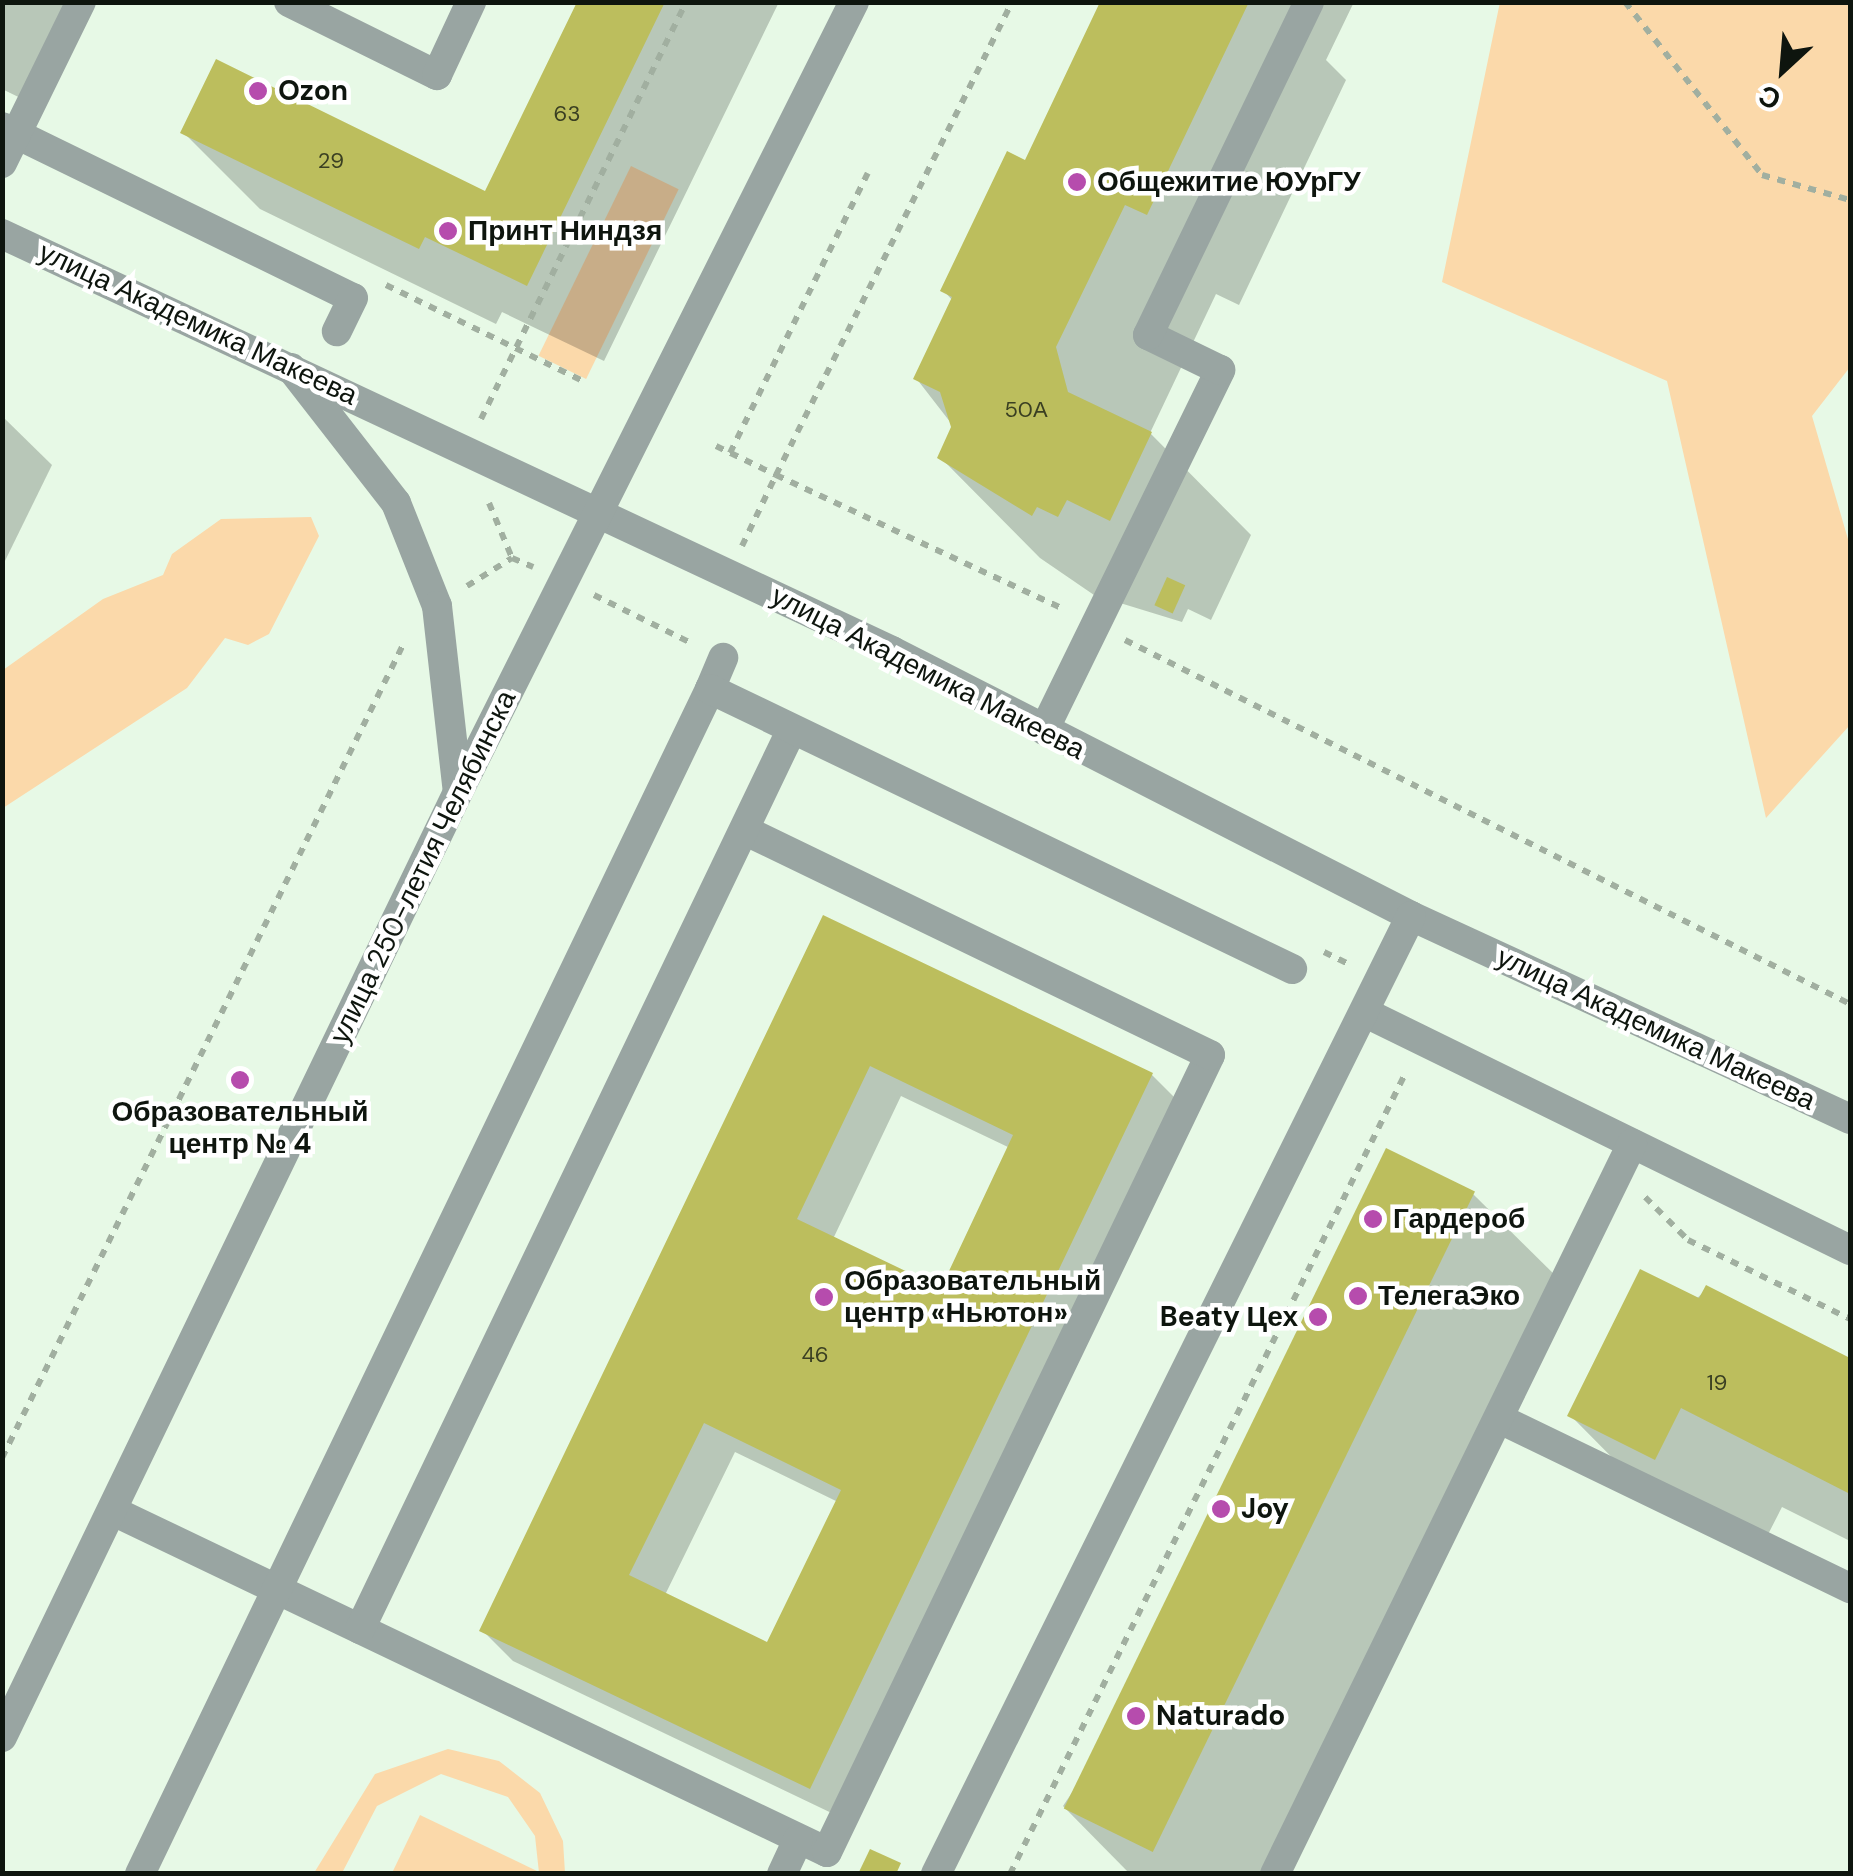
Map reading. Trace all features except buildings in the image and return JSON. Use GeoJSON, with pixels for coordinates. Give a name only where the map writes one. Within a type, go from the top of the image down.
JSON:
{"type":"FeatureCollection","features":[{"type":"Feature","properties":{"kind":"street"},"geometry":{"type":"LineString","coordinates":[[2,163],[10,131],[81,2]]}},
{"type":"Feature","properties":{"kind":"street"},"geometry":{"type":"LineString","coordinates":[[290,2],[437,75],[471,2]]}},
{"type":"Feature","properties":{"kind":"street","name":"улица 250-летия Челябинска"},"geometry":{"type":"LineString","coordinates":[[2,1737],[458,792],[854,2]]}},
{"type":"Feature","properties":{"kind":"street"},"geometry":{"type":"LineString","coordinates":[[1044,730],[1220,370],[1148,335],[1310,2]]}},
{"type":"Feature","properties":{"kind":"street"},"geometry":{"type":"LineString","coordinates":[[10,131],[353,298],[337,331]]}},
{"type":"Feature","properties":{"kind":"street","name":"улица Академика Макеева"},"geometry":{"type":"LineString","coordinates":[[2,234],[286,362],[1044,730],[1412,916],[1850,1119]]}},
{"type":"Feature","properties":{"kind":"street"},"geometry":{"type":"LineString","coordinates":[[286,362],[396,502],[436,606],[458,792]]}},
{"type":"Feature","properties":{"kind":"street"},"geometry":{"type":"LineString","coordinates":[[140,1874],[723,658]]}},
{"type":"Feature","properties":{"kind":"street"},"geometry":{"type":"LineString","coordinates":[[710,689],[1292,969]]}},
{"type":"Feature","properties":{"kind":"street"},"geometry":{"type":"LineString","coordinates":[[360,1628],[792,729]]}},
{"type":"Feature","properties":{"kind":"street"},"geometry":{"type":"LineString","coordinates":[[113,1510],[827,1852],[1210,1054],[744,830]]}},
{"type":"Feature","properties":{"kind":"street"},"geometry":{"type":"LineString","coordinates":[[936,1874],[1412,916]]}},
{"type":"Feature","properties":{"kind":"street"},"geometry":{"type":"LineString","coordinates":[[1366,1012],[1850,1250]]}},
{"type":"Feature","properties":{"kind":"street"},"geometry":{"type":"LineString","coordinates":[[1274,1874],[1632,1144]]}},
{"type":"Feature","properties":{"kind":"street"},"geometry":{"type":"LineString","coordinates":[[1500,1419],[1850,1588]]}},
{"type":"Feature","properties":{"kind":"street"},"geometry":{"type":"LineString","coordinates":[[782,1874],[798,1839]]}},
{"type":"Feature","properties":{"kind":"path"},"geometry":{"type":"LineString","coordinates":[[515,348],[686,2]]}},
{"type":"Feature","properties":{"kind":"path"},"geometry":{"type":"LineString","coordinates":[[716,446],[776,475],[1012,2]]}},
{"type":"Feature","properties":{"kind":"path"},"geometry":{"type":"LineString","coordinates":[[1625,2],[1762,175],[1850,200]]}},
{"type":"Feature","properties":{"kind":"path"},"geometry":{"type":"LineString","coordinates":[[730,452],[868,173]]}},
{"type":"Feature","properties":{"kind":"path"},"geometry":{"type":"LineString","coordinates":[[2,1458],[416,618],[512,558]]}},
{"type":"Feature","properties":{"kind":"path"},"geometry":{"type":"LineString","coordinates":[[1010,1874],[1408,1069],[1396,1028]]}},
{"type":"Feature","properties":{"kind":"shaded area"},"geometry":{"type":"Polygon","coordinates":[[[1500,2],[1850,3],[1850,367],[1812,416],[1850,546],[1850,725],[1766,818],[1667,381],[1442,282],[1500,2]]]}},
{"type":"Feature","properties":{"kind":"shaded area"},"geometry":{"type":"Polygon","coordinates":[[[631,166],[679,189],[586,379],[539,356],[631,166]]]}},
{"type":"Feature","properties":{"kind":"shaded area"},"geometry":{"type":"Polygon","coordinates":[[[311,517],[319,536],[269,634],[248,645],[225,638],[187,688],[3,808],[3,670],[103,599],[163,575],[172,554],[221,519],[311,517]]]}},
{"type":"Feature","properties":{"kind":"shaded area"},"geometry":{"type":"Polygon","coordinates":[[[448,1749],[499,1761],[540,1793],[563,1841],[565,1873],[539,1873],[535,1836],[508,1797],[441,1774],[377,1806],[342,1873],[314,1873],[375,1774],[448,1749]]]}},
{"type":"Feature","properties":{"kind":"shaded area"},"geometry":{"type":"Polygon","coordinates":[[[420,1815],[537,1871],[392,1873],[420,1815]]]}},
{"type":"Feature","properties":{"kind":"place","name":"Ozon"},"geometry":{"type":"Point","coordinates":[258,91]}},
{"type":"Feature","properties":{"kind":"place","name":"Общежитие ЮУрГУ"},"geometry":{"type":"Point","coordinates":[1077,182]}},
{"type":"Feature","properties":{"kind":"place","name":"Принт Ниндзя"},"geometry":{"type":"Point","coordinates":[448,231]}},
{"type":"Feature","properties":{"kind":"place","name":"Образовательный центр № 4"},"geometry":{"type":"Point","coordinates":[240,1080]}},
{"type":"Feature","properties":{"kind":"place","name":"Гардероб"},"geometry":{"type":"Point","coordinates":[1373,1219]}},
{"type":"Feature","properties":{"kind":"place","name":"ТелегаЭко"},"geometry":{"type":"Point","coordinates":[1358,1296]}},
{"type":"Feature","properties":{"kind":"place","name":"Образовательный центр «Ньютон»"},"geometry":{"type":"Point","coordinates":[824,1297]}},
{"type":"Feature","properties":{"kind":"place","name":"Beaty Цех"},"geometry":{"type":"Point","coordinates":[1318,1317]}},
{"type":"Feature","properties":{"kind":"place","name":"Joy"},"geometry":{"type":"Point","coordinates":[1221,1509]}},
{"type":"Feature","properties":{"kind":"place","name":"Naturado"},"geometry":{"type":"Point","coordinates":[1136,1716]}}]}
